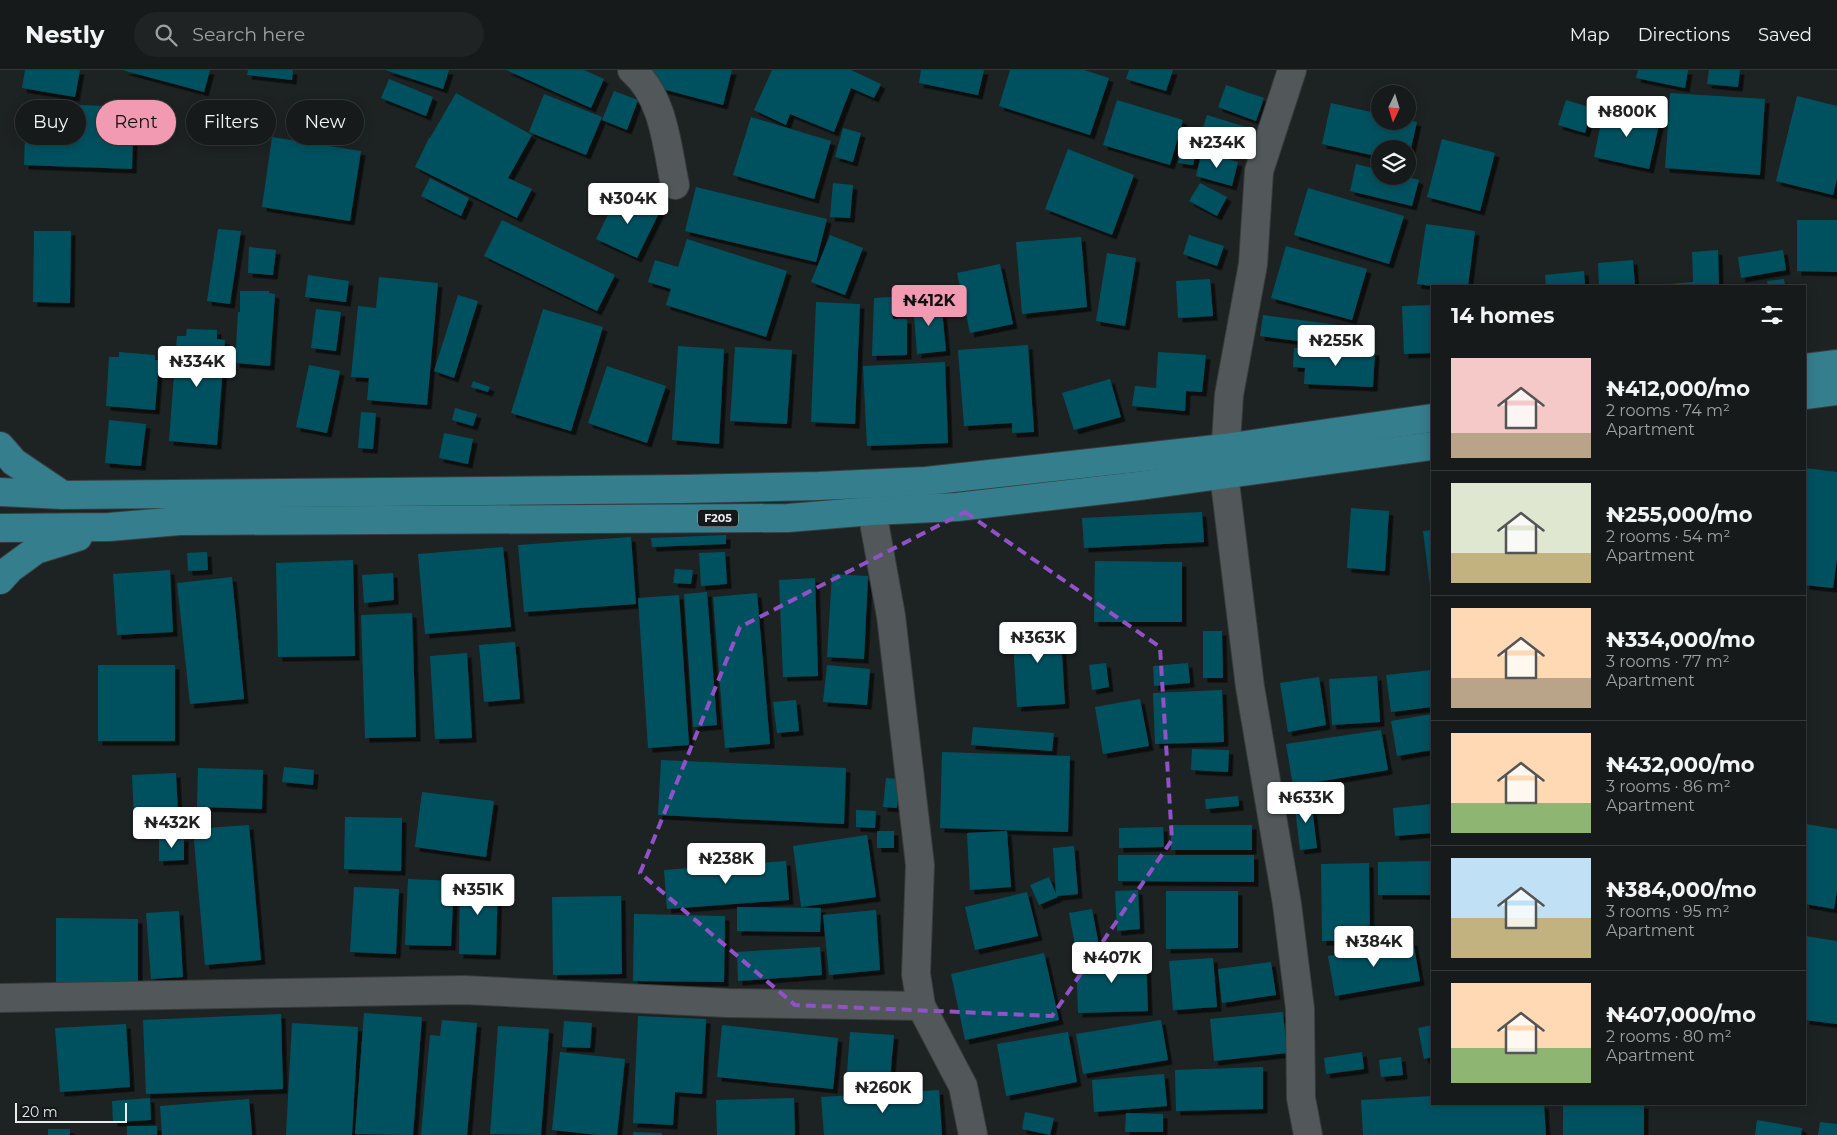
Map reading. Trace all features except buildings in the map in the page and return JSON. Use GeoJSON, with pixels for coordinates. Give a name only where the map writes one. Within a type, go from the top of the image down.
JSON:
{"type":"FeatureCollection","features":[{"type":"Feature","properties":{"kind":"main road"},"geometry":{"type":"LineString","coordinates":[[1806,368],[1837,364]]}},
{"type":"Feature","properties":{"kind":"main road"},"geometry":{"type":"LineString","coordinates":[[1806,395],[1837,391]]}},
{"type":"Feature","properties":{"kind":"main road","name":"F205"},"geometry":{"type":"LineString","coordinates":[[0,528],[109,527],[180,521],[414,518],[788,518],[872,510],[957,507],[1138,486],[1224,461],[1431,418]]}},
{"type":"Feature","properties":{"kind":"main road"},"geometry":{"type":"LineString","coordinates":[[0,446],[14,462],[62,495]]}},
{"type":"Feature","properties":{"kind":"main road","name":"F205"},"geometry":{"type":"LineString","coordinates":[[0,492],[62,495],[828,486],[1431,446]]}},
{"type":"Feature","properties":{"kind":"main road"},"geometry":{"type":"LineString","coordinates":[[0,580],[10,569],[36,550],[109,527]]}},
{"type":"Feature","properties":{"kind":"street"},"geometry":{"type":"LineString","coordinates":[[632,70],[640,77],[661,116],[674,186]]}},
{"type":"Feature","properties":{"kind":"street"},"geometry":{"type":"LineString","coordinates":[[1292,70],[1259,171],[1253,264],[1229,395],[1224,461],[1250,687],[1288,914],[1300,1009],[1301,1098],[1308,1135]]}},
{"type":"Feature","properties":{"kind":"street"},"geometry":{"type":"LineString","coordinates":[[872,510],[891,616],[920,864],[916,974],[921,1006],[963,1086],[973,1135]]}},
{"type":"Feature","properties":{"kind":"street"},"geometry":{"type":"LineString","coordinates":[[0,998],[464,990],[728,1003],[921,1006]]}},
{"type":"Feature","properties":{"kind":"highlighted area"},"geometry":{"type":"Polygon","coordinates":[[[965,512],[1160,647],[1172,840],[1052,1016],[795,1005],[640,873],[740,627],[965,512]]]}}]}
